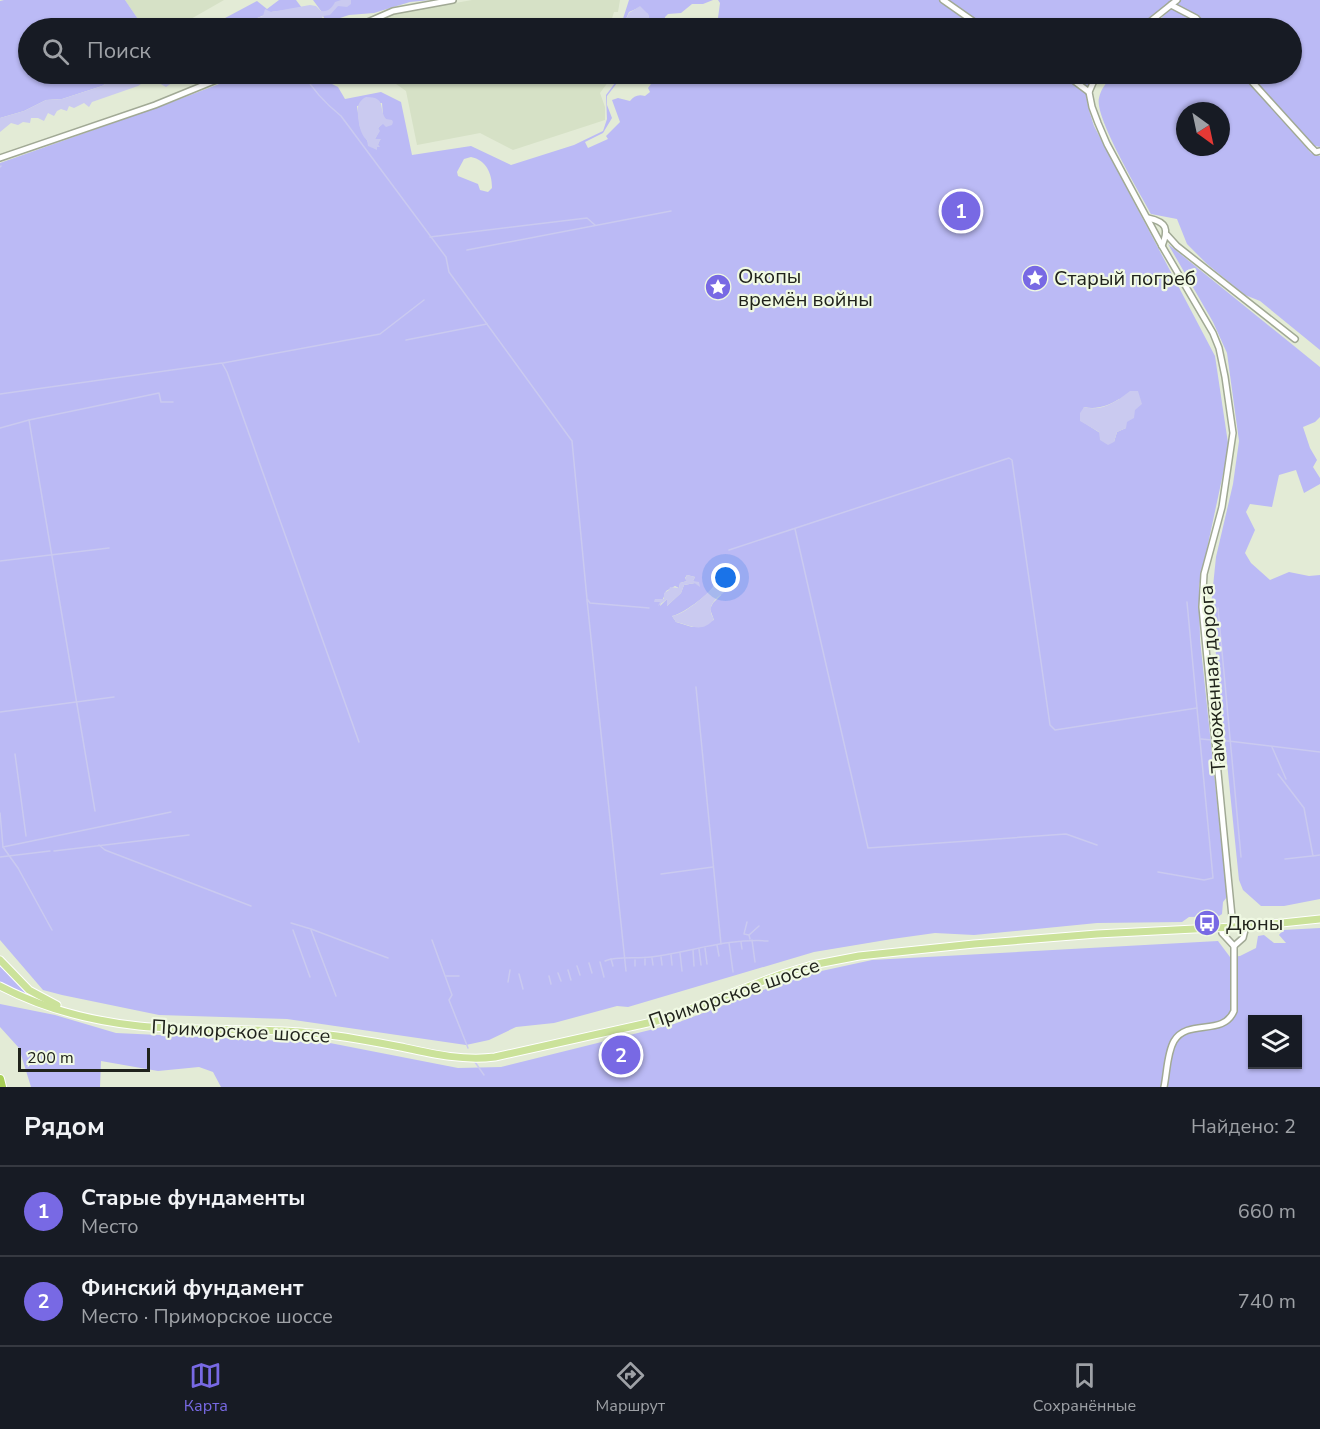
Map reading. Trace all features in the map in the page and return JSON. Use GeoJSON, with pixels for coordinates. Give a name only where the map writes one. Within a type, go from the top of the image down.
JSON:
{"type":"FeatureCollection","features":[{"type":"Feature","properties":{"kind":"highway"},"geometry":{"type":"LineString","coordinates":[[0,1079],[2,1087]]}},
{"type":"Feature","properties":{"kind":"main road","name":"Приморское шоссе"},"geometry":{"type":"LineString","coordinates":[[0,986],[45,1005],[81,1015],[148,1026],[292,1030],[343,1037],[452,1058],[487,1058],[661,1020],[782,974],[843,958],[974,944],[1320,919]]}},
{"type":"Feature","properties":{"kind":"main road","name":"Приморское шоссе"},"geometry":{"type":"LineString","coordinates":[[0,960],[29,990],[81,1015]]}},
{"type":"Feature","properties":{"kind":"street"},"geometry":{"type":"LineString","coordinates":[[377,18],[393,11],[453,0]]}},
{"type":"Feature","properties":{"kind":"street"},"geometry":{"type":"LineString","coordinates":[[943,0],[969,18]]}},
{"type":"Feature","properties":{"kind":"street"},"geometry":{"type":"LineString","coordinates":[[1155,18],[1177,0]]}},
{"type":"Feature","properties":{"kind":"street"},"geometry":{"type":"LineString","coordinates":[[1171,5],[1196,18]]}},
{"type":"Feature","properties":{"kind":"street"},"geometry":{"type":"LineString","coordinates":[[0,158],[146,109],[207,84]]}},
{"type":"Feature","properties":{"kind":"street"},"geometry":{"type":"LineString","coordinates":[[1078,84],[1089,92],[1093,84]]}},
{"type":"Feature","properties":{"kind":"street"},"geometry":{"type":"LineString","coordinates":[[1254,84],[1311,147],[1316,152],[1320,151]]}},
{"type":"Feature","properties":{"kind":"street","name":"Таможенная дорога"},"geometry":{"type":"LineString","coordinates":[[1089,92],[1092,107],[1107,144],[1162,246],[1213,333],[1219,348],[1233,427],[1222,507],[1204,574],[1202,607],[1233,927]]}},
{"type":"Feature","properties":{"kind":"street"},"geometry":{"type":"LineString","coordinates":[[1148,218],[1159,220],[1167,235],[1177,246],[1295,339]]}},
{"type":"Feature","properties":{"kind":"street"},"geometry":{"type":"LineString","coordinates":[[1162,246],[1167,235]]}},
{"type":"Feature","properties":{"kind":"street"},"geometry":{"type":"LineString","coordinates":[[1234,945],[1243,938],[1246,926]]}},
{"type":"Feature","properties":{"kind":"street"},"geometry":{"type":"LineString","coordinates":[[1164,1087],[1173,1044],[1178,1036],[1184,1030],[1219,1025],[1232,1016],[1234,1011],[1234,945],[1222,933],[1221,927]]}},
{"type":"Feature","properties":{"kind":"shaded area"},"geometry":{"type":"Polygon","coordinates":[[[125,0],[224,0],[192,18],[137,18],[125,0]]]}},
{"type":"Feature","properties":{"kind":"shaded area"},"geometry":{"type":"Polygon","coordinates":[[[125,0],[137,18],[18,18],[18,84],[105,84],[62,99],[46,100],[24,111],[0,118],[0,1],[125,0]]]}},
{"type":"Feature","properties":{"kind":"shaded area"},"geometry":{"type":"Polygon","coordinates":[[[279,0],[296,0],[302,8],[271,12],[258,18],[225,18],[257,1],[267,9],[279,0]]]}},
{"type":"Feature","properties":{"kind":"shaded area"},"geometry":{"type":"Polygon","coordinates":[[[313,0],[430,0],[410,2],[374,13],[340,18],[324,18],[313,0]]]}},
{"type":"Feature","properties":{"kind":"shaded area"},"geometry":{"type":"Polygon","coordinates":[[[351,0],[351,4],[347,7],[338,6],[330,15],[322,18],[257,18],[263,16],[265,9],[271,12],[310,5],[323,11],[330,9],[335,2],[351,0]]]}},
{"type":"Feature","properties":{"kind":"shaded area"},"geometry":{"type":"Polygon","coordinates":[[[472,0],[620,0],[618,12],[614,12],[612,18],[381,18],[472,0]]]}},
{"type":"Feature","properties":{"kind":"shaded area"},"geometry":{"type":"Polygon","coordinates":[[[629,0],[713,0],[703,4],[692,4],[681,13],[668,14],[665,18],[649,18],[648,14],[638,8],[623,18],[629,0]]]}},
{"type":"Feature","properties":{"kind":"shaded area"},"geometry":{"type":"Polygon","coordinates":[[[718,0],[1172,0],[1151,18],[718,18],[720,3],[718,0]]]}},
{"type":"Feature","properties":{"kind":"shaded area"},"geometry":{"type":"Polygon","coordinates":[[[1181,0],[1320,0],[1320,147],[1311,145],[1257,84],[1302,84],[1302,18],[1199,18],[1176,5],[1181,0]]]}},
{"type":"Feature","properties":{"kind":"shaded area"},"geometry":{"type":"Polygon","coordinates":[[[640,6],[649,18],[627,18],[629,13],[640,6]]]}},
{"type":"Feature","properties":{"kind":"shaded area"},"geometry":{"type":"Polygon","coordinates":[[[1171,8],[1191,18],[1162,18],[1171,8]]]}},
{"type":"Feature","properties":{"kind":"shaded area"},"geometry":{"type":"Polygon","coordinates":[[[105,84],[141,84],[92,102],[89,107],[84,103],[74,108],[69,106],[67,111],[61,109],[54,116],[48,113],[44,121],[31,118],[30,123],[23,122],[18,125],[11,123],[0,132],[0,118],[24,111],[46,100],[62,99],[105,84]]]}},
{"type":"Feature","properties":{"kind":"shaded area"},"geometry":{"type":"Polygon","coordinates":[[[219,84],[332,84],[338,87],[345,99],[381,92],[401,102],[412,155],[471,146],[511,165],[574,145],[603,131],[607,119],[606,95],[614,84],[616,84],[607,96],[607,105],[612,118],[603,133],[585,142],[588,148],[608,139],[606,136],[620,122],[612,100],[618,98],[630,101],[636,96],[645,96],[650,92],[648,88],[651,84],[1089,84],[1088,105],[1094,126],[1215,356],[1228,443],[1199,586],[1200,639],[1227,897],[1223,902],[1222,914],[1189,917],[1182,922],[1097,923],[974,935],[935,933],[814,952],[628,1007],[617,1006],[554,1023],[516,1027],[489,1040],[466,1045],[287,1019],[159,1015],[43,990],[0,940],[0,163],[219,84]],[[382,103],[357,106],[360,127],[370,146],[377,147],[380,139],[375,139],[378,128],[386,120],[383,116],[382,103]],[[471,157],[464,159],[457,172],[458,176],[478,184],[480,190],[488,192],[492,188],[487,168],[481,161],[471,157]],[[1119,399],[1097,408],[1084,407],[1080,420],[1114,442],[1117,432],[1126,428],[1119,399]],[[687,575],[685,578],[687,581],[680,583],[679,588],[675,586],[666,591],[663,599],[654,600],[661,602],[660,606],[667,599],[667,606],[681,593],[684,585],[695,583],[700,587],[693,581],[695,577],[687,575]],[[714,586],[689,608],[672,616],[676,622],[692,627],[714,620],[710,609],[721,595],[714,586]]]}},
{"type":"Feature","properties":{"kind":"shaded area"},"geometry":{"type":"Polygon","coordinates":[[[396,84],[607,84],[600,93],[605,107],[605,120],[513,150],[480,133],[417,145],[406,91],[396,84]]]}},
{"type":"Feature","properties":{"kind":"shaded area"},"geometry":{"type":"Polygon","coordinates":[[[1106,84],[1251,84],[1311,153],[1320,156],[1320,350],[1260,301],[1245,295],[1207,264],[1187,244],[1177,219],[1151,214],[1110,138],[1099,108],[1100,94],[1106,84]]]}},
{"type":"Feature","properties":{"kind":"shaded area"},"geometry":{"type":"Polygon","coordinates":[[[366,97],[377,99],[386,119],[393,122],[392,125],[386,127],[383,124],[378,128],[380,131],[375,139],[381,139],[377,150],[368,146],[360,126],[358,106],[360,101],[366,97]]]}},
{"type":"Feature","properties":{"kind":"shaded area"},"geometry":{"type":"Polygon","coordinates":[[[1168,244],[1320,367],[1320,417],[1303,427],[1317,460],[1313,467],[1320,478],[1320,484],[1304,493],[1296,470],[1279,475],[1272,507],[1250,504],[1246,512],[1255,530],[1245,553],[1251,563],[1270,580],[1289,572],[1309,576],[1320,575],[1320,899],[1284,906],[1261,906],[1243,890],[1239,880],[1211,606],[1216,557],[1233,484],[1239,441],[1227,353],[1213,322],[1168,244]]]}},
{"type":"Feature","properties":{"kind":"shaded area"},"geometry":{"type":"Polygon","coordinates":[[[1130,391],[1138,391],[1142,404],[1135,410],[1134,418],[1127,422],[1126,428],[1117,432],[1114,442],[1108,445],[1100,440],[1099,432],[1080,421],[1080,413],[1084,407],[1102,407],[1130,391]]]}},
{"type":"Feature","properties":{"kind":"shaded area"},"geometry":{"type":"Polygon","coordinates":[[[687,575],[695,577],[693,581],[699,582],[700,587],[695,583],[684,585],[681,593],[667,606],[667,599],[658,606],[660,602],[654,602],[655,599],[664,599],[664,593],[670,587],[679,588],[680,583],[687,581],[685,579],[687,575]]]}},
{"type":"Feature","properties":{"kind":"shaded area"},"geometry":{"type":"Polygon","coordinates":[[[716,584],[725,592],[712,604],[711,611],[714,619],[709,624],[696,627],[676,622],[672,616],[689,608],[716,584]]]}},
{"type":"Feature","properties":{"kind":"shaded area"},"geometry":{"type":"Polygon","coordinates":[[[1320,928],[1320,1087],[221,1087],[213,1072],[199,1067],[158,1071],[101,1061],[100,1087],[31,1087],[19,1048],[0,1027],[0,1004],[55,1015],[116,1033],[330,1043],[458,1068],[501,1067],[674,1024],[803,975],[872,960],[1218,941],[1230,957],[1240,956],[1256,948],[1258,936],[1264,935],[1274,943],[1286,943],[1279,935],[1283,930],[1320,928]]]}},
{"type":"Feature","properties":{"kind":"shaded area"},"geometry":{"type":"Polygon","coordinates":[[[0,966],[34,998],[0,983],[0,966]]]}},
{"type":"Feature","properties":{"kind":"waterway"},"geometry":{"type":"LineString","coordinates":[[310,84],[341,116],[446,257],[449,272],[572,441],[587,599],[590,603],[649,608]]}},
{"type":"Feature","properties":{"kind":"waterway"},"geometry":{"type":"LineString","coordinates":[[467,250],[671,211]]}},
{"type":"Feature","properties":{"kind":"waterway"},"geometry":{"type":"LineString","coordinates":[[430,237],[587,218],[595,225]]}},
{"type":"Feature","properties":{"kind":"waterway"},"geometry":{"type":"LineString","coordinates":[[223,363],[380,334],[424,300]]}},
{"type":"Feature","properties":{"kind":"waterway"},"geometry":{"type":"LineString","coordinates":[[406,340],[487,324]]}},
{"type":"Feature","properties":{"kind":"waterway"},"geometry":{"type":"LineString","coordinates":[[0,394],[222,363],[359,742]]}},
{"type":"Feature","properties":{"kind":"waterway"},"geometry":{"type":"LineString","coordinates":[[0,428],[159,393],[161,402],[173,402]]}},
{"type":"Feature","properties":{"kind":"waterway"},"geometry":{"type":"LineString","coordinates":[[29,420],[95,811]]}},
{"type":"Feature","properties":{"kind":"waterway"},"geometry":{"type":"LineString","coordinates":[[729,550],[1009,458],[1012,460],[1050,725],[1055,730],[1197,708]]}},
{"type":"Feature","properties":{"kind":"waterway"},"geometry":{"type":"LineString","coordinates":[[795,529],[868,848],[1066,834],[1097,845]]}},
{"type":"Feature","properties":{"kind":"waterway"},"geometry":{"type":"LineString","coordinates":[[0,561],[109,548]]}},
{"type":"Feature","properties":{"kind":"waterway"},"geometry":{"type":"LineString","coordinates":[[587,600],[626,971]]}},
{"type":"Feature","properties":{"kind":"waterway"},"geometry":{"type":"LineString","coordinates":[[1158,872],[1204,880],[1213,878],[1187,602]]}},
{"type":"Feature","properties":{"kind":"waterway"},"geometry":{"type":"LineString","coordinates":[[1218,608],[1241,857]]}},
{"type":"Feature","properties":{"kind":"waterway"},"geometry":{"type":"LineString","coordinates":[[696,687],[721,944]]}},
{"type":"Feature","properties":{"kind":"waterway"},"geometry":{"type":"LineString","coordinates":[[0,712],[114,697]]}},
{"type":"Feature","properties":{"kind":"waterway"},"geometry":{"type":"LineString","coordinates":[[1201,739],[1212,740]]}},
{"type":"Feature","properties":{"kind":"waterway"},"geometry":{"type":"LineString","coordinates":[[1220,740],[1320,752]]}},
{"type":"Feature","properties":{"kind":"waterway"},"geometry":{"type":"LineString","coordinates":[[1272,747],[1286,779]]}},
{"type":"Feature","properties":{"kind":"waterway"},"geometry":{"type":"LineString","coordinates":[[15,754],[26,836]]}},
{"type":"Feature","properties":{"kind":"waterway"},"geometry":{"type":"LineString","coordinates":[[1278,774],[1304,808],[1313,856],[1320,855]]}},
{"type":"Feature","properties":{"kind":"waterway"},"geometry":{"type":"LineString","coordinates":[[3,847],[171,812]]}},
{"type":"Feature","properties":{"kind":"waterway"},"geometry":{"type":"LineString","coordinates":[[0,813],[3,847],[18,868],[52,930]]}},
{"type":"Feature","properties":{"kind":"waterway"},"geometry":{"type":"LineString","coordinates":[[54,851],[189,835]]}},
{"type":"Feature","properties":{"kind":"waterway"},"geometry":{"type":"LineString","coordinates":[[99,845],[105,850],[251,906]]}},
{"type":"Feature","properties":{"kind":"waterway"},"geometry":{"type":"LineString","coordinates":[[0,857],[50,851]]}},
{"type":"Feature","properties":{"kind":"waterway"},"geometry":{"type":"LineString","coordinates":[[1285,859],[1312,856]]}},
{"type":"Feature","properties":{"kind":"waterway"},"geometry":{"type":"LineString","coordinates":[[661,874],[713,867]]}},
{"type":"Feature","properties":{"kind":"waterway"},"geometry":{"type":"LineString","coordinates":[[747,922],[744,934],[749,935]]}},
{"type":"Feature","properties":{"kind":"waterway"},"geometry":{"type":"LineString","coordinates":[[291,923],[388,958]]}},
{"type":"Feature","properties":{"kind":"waterway"},"geometry":{"type":"LineString","coordinates":[[750,939],[749,935],[759,926]]}},
{"type":"Feature","properties":{"kind":"waterway"},"geometry":{"type":"LineString","coordinates":[[293,930],[310,977]]}},
{"type":"Feature","properties":{"kind":"waterway"},"geometry":{"type":"LineString","coordinates":[[311,930],[336,996]]}},
{"type":"Feature","properties":{"kind":"waterway"},"geometry":{"type":"LineString","coordinates":[[432,940],[452,995],[449,1000],[468,1048]]}},
{"type":"Feature","properties":{"kind":"waterway"},"geometry":{"type":"LineString","coordinates":[[752,940],[755,962]]}},
{"type":"Feature","properties":{"kind":"waterway"},"geometry":{"type":"LineString","coordinates":[[605,961],[666,955],[738,942],[768,941]]}},
{"type":"Feature","properties":{"kind":"waterway"},"geometry":{"type":"LineString","coordinates":[[741,942],[742,949]]}},
{"type":"Feature","properties":{"kind":"waterway"},"geometry":{"type":"LineString","coordinates":[[729,943],[733,972]]}},
{"type":"Feature","properties":{"kind":"waterway"},"geometry":{"type":"LineString","coordinates":[[717,945],[719,956]]}},
{"type":"Feature","properties":{"kind":"waterway"},"geometry":{"type":"LineString","coordinates":[[705,948],[707,964]]}},
{"type":"Feature","properties":{"kind":"waterway"},"geometry":{"type":"LineString","coordinates":[[699,949],[701,965]]}},
{"type":"Feature","properties":{"kind":"waterway"},"geometry":{"type":"LineString","coordinates":[[693,950],[694,966]]}},
{"type":"Feature","properties":{"kind":"waterway"},"geometry":{"type":"LineString","coordinates":[[680,953],[682,971]]}},
{"type":"Feature","properties":{"kind":"waterway"},"geometry":{"type":"LineString","coordinates":[[671,955],[672,965]]}},
{"type":"Feature","properties":{"kind":"waterway"},"geometry":{"type":"LineString","coordinates":[[661,957],[662,965]]}},
{"type":"Feature","properties":{"kind":"waterway"},"geometry":{"type":"LineString","coordinates":[[652,958],[653,965]]}},
{"type":"Feature","properties":{"kind":"waterway"},"geometry":{"type":"LineString","coordinates":[[611,959],[613,966]]}},
{"type":"Feature","properties":{"kind":"waterway"},"geometry":{"type":"LineString","coordinates":[[645,959],[645,965]]}},
{"type":"Feature","properties":{"kind":"waterway"},"geometry":{"type":"LineString","coordinates":[[635,960],[635,966]]}},
{"type":"Feature","properties":{"kind":"waterway"},"geometry":{"type":"LineString","coordinates":[[600,962],[604,977]]}},
{"type":"Feature","properties":{"kind":"waterway"},"geometry":{"type":"LineString","coordinates":[[589,963],[592,973]]}},
{"type":"Feature","properties":{"kind":"waterway"},"geometry":{"type":"LineString","coordinates":[[577,966],[580,975]]}},
{"type":"Feature","properties":{"kind":"waterway"},"geometry":{"type":"LineString","coordinates":[[508,982],[510,970]]}},
{"type":"Feature","properties":{"kind":"waterway"},"geometry":{"type":"LineString","coordinates":[[568,970],[571,980]]}},
{"type":"Feature","properties":{"kind":"waterway"},"geometry":{"type":"LineString","coordinates":[[558,973],[561,981]]}},
{"type":"Feature","properties":{"kind":"waterway"},"geometry":{"type":"LineString","coordinates":[[519,974],[523,989]]}},
{"type":"Feature","properties":{"kind":"waterway"},"geometry":{"type":"LineString","coordinates":[[446,976],[459,976]]}},
{"type":"Feature","properties":{"kind":"waterway"},"geometry":{"type":"LineString","coordinates":[[549,976],[551,984]]}},
{"type":"Feature","properties":{"kind":"waterway"},"geometry":{"type":"LineString","coordinates":[[475,1062],[484,1075]]}},
{"type":"Feature","properties":{"kind":"place","name":"Старые фундаменты"},"geometry":{"type":"Point","coordinates":[961,211]}},
{"type":"Feature","properties":{"kind":"place","name":"Старый погреб"},"geometry":{"type":"Point","coordinates":[1035,278]}},
{"type":"Feature","properties":{"kind":"place","name":"Окопы времён войны"},"geometry":{"type":"Point","coordinates":[718,287]}},
{"type":"Feature","properties":{"kind":"place","name":"Дюны"},"geometry":{"type":"Point","coordinates":[1207,923]}},
{"type":"Feature","properties":{"kind":"place","name":"Финский фундамент"},"geometry":{"type":"Point","coordinates":[621,1055]}}]}
